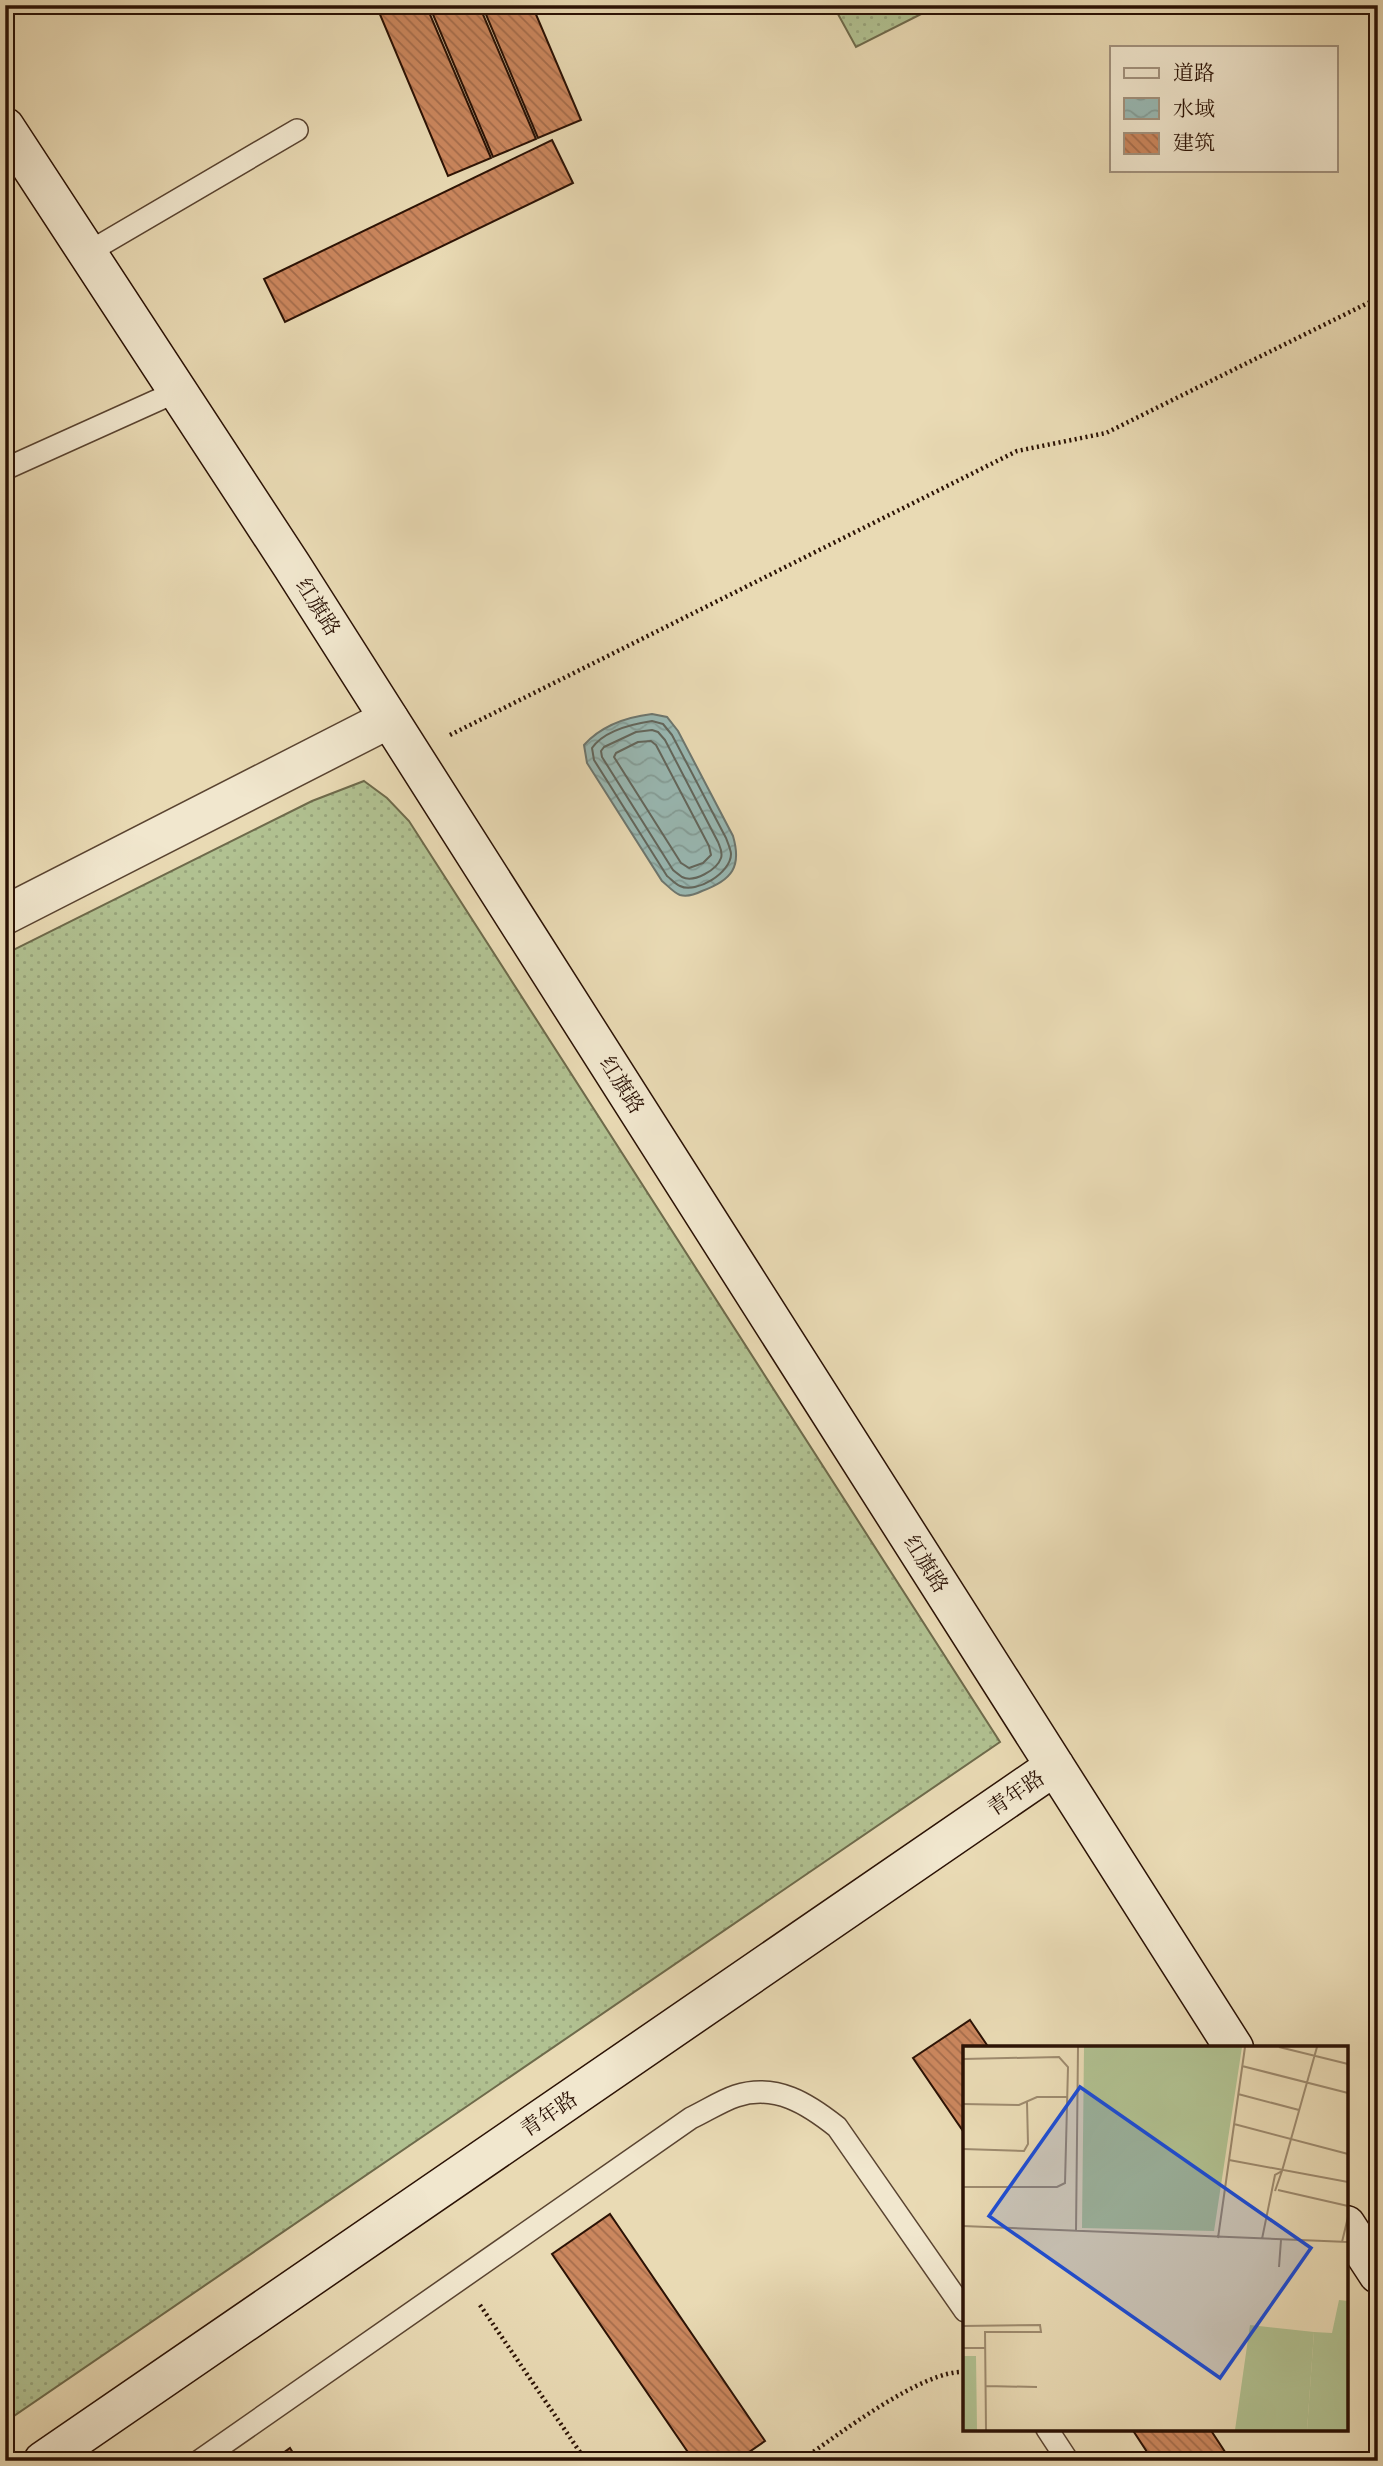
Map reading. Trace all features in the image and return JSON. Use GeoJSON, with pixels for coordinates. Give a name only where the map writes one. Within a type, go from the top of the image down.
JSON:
{"type":"FeatureCollection","features":[{"type":"Feature","properties":{"kind":"street","name":"红旗路"},"geometry":{"type":"LineString","coordinates":[[5,127],[412,754],[1233,2046]]}},
{"type":"Feature","properties":{"kind":"street"},"geometry":{"type":"LineString","coordinates":[[5,915],[389,719]]}},
{"type":"Feature","properties":{"kind":"street","name":"青年路"},"geometry":{"type":"LineString","coordinates":[[43,2461],[1055,1766]]}},
{"type":"Feature","properties":{"kind":"street"},"geometry":{"type":"LineString","coordinates":[[1348,2228],[1378,2274]]}},
{"type":"Feature","properties":{"kind":"lane"},"geometry":{"type":"LineString","coordinates":[[87,253],[297,130]]}},
{"type":"Feature","properties":{"kind":"lane"},"geometry":{"type":"LineString","coordinates":[[5,469],[178,391]]}},
{"type":"Feature","properties":{"kind":"lane"},"geometry":{"type":"LineString","coordinates":[[198,2461],[691,2118],[737,2096],[770,2091],[811,2107],[838,2127],[963,2308]]}},
{"type":"Feature","properties":{"kind":"lane"},"geometry":{"type":"LineString","coordinates":[[1047,2431],[1068,2461]]}},
{"type":"Feature","properties":{"kind":"path"},"geometry":{"type":"LineString","coordinates":[[412,754],[1017,451],[1105,433],[1378,298]]}},
{"type":"Feature","properties":{"kind":"path"},"geometry":{"type":"LineString","coordinates":[[462,2278],[586,2461]]}},
{"type":"Feature","properties":{"kind":"path"},"geometry":{"type":"LineString","coordinates":[[800,2461],[878,2408],[951,2371],[963,2372]]}},
{"type":"Feature","properties":{"kind":"green space"},"geometry":{"type":"Polygon","coordinates":[[[833,5],[939,5],[856,47],[833,5]]]}},
{"type":"Feature","properties":{"kind":"green space"},"geometry":{"type":"Polygon","coordinates":[[[364,781],[387,798],[409,821],[1000,1742],[5,2422],[5,954],[312,801],[364,781]]]}},
{"type":"Feature","properties":{"kind":"water"},"geometry":{"type":"Polygon","coordinates":[[[652,714],[667,717],[678,731],[733,836],[736,856],[732,871],[721,882],[691,895],[678,894],[662,881],[587,763],[584,745],[591,738],[624,720],[652,714]]]}},
{"type":"Feature","properties":{"kind":"building"},"geometry":{"type":"Polygon","coordinates":[[[376,5],[426,5],[491,158],[448,176],[376,5]]]}},
{"type":"Feature","properties":{"kind":"building"},"geometry":{"type":"Polygon","coordinates":[[[429,5],[479,5],[536,139],[493,157],[429,5]]]}},
{"type":"Feature","properties":{"kind":"building"},"geometry":{"type":"Polygon","coordinates":[[[482,5],[532,5],[581,120],[538,138],[482,5]]]}},
{"type":"Feature","properties":{"kind":"building"},"geometry":{"type":"Polygon","coordinates":[[[552,140],[573,183],[285,322],[264,279],[552,140]]]}},
{"type":"Feature","properties":{"kind":"building"},"geometry":{"type":"Polygon","coordinates":[[[970,2020],[988,2046],[963,2046],[963,2131],[913,2058],[970,2020]]]}},
{"type":"Feature","properties":{"kind":"building"},"geometry":{"type":"Polygon","coordinates":[[[610,2214],[765,2441],[736,2461],[694,2461],[552,2254],[610,2214]]]}},
{"type":"Feature","properties":{"kind":"building"},"geometry":{"type":"Polygon","coordinates":[[[1133,2431],[1211,2431],[1231,2461],[1153,2461],[1133,2431]]]}},
{"type":"Feature","properties":{"kind":"building"},"geometry":{"type":"Polygon","coordinates":[[[290,2448],[298,2461],[272,2461],[290,2448]]]}},
{"type":"Feature","properties":{"kind":"building"},"geometry":{"type":"Polygon","coordinates":[[[864,2453],[870,2461],[853,2461],[864,2453]]]}}]}
